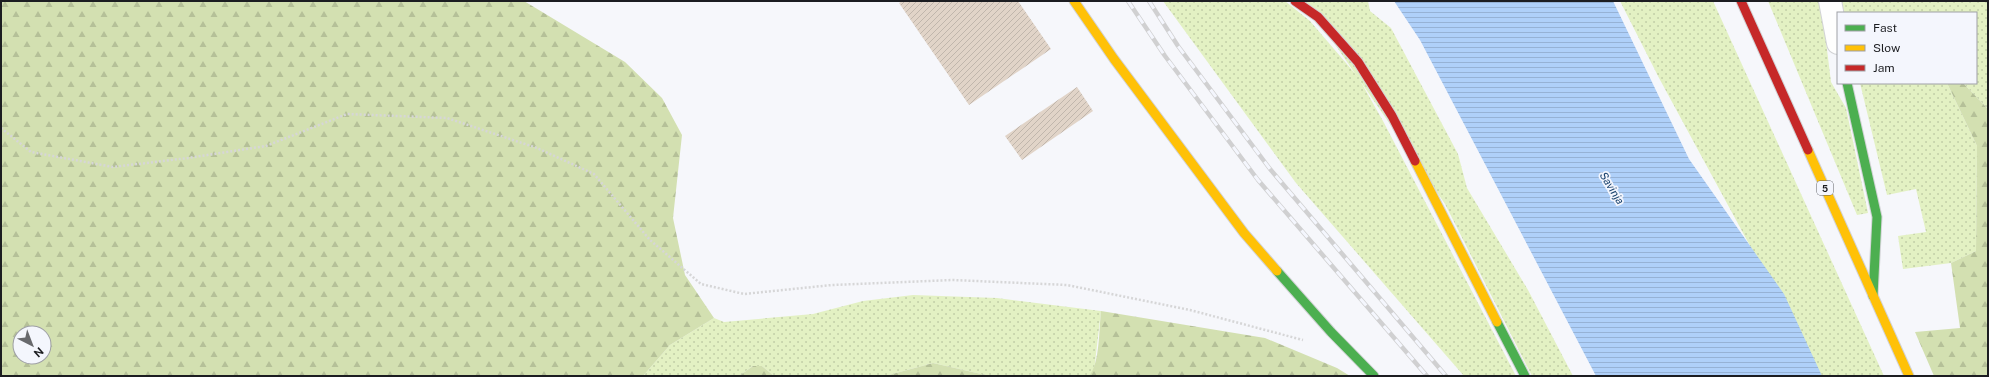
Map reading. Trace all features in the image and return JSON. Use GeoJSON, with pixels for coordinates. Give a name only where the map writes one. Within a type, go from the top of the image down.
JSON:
{"type":"FeatureCollection","features":[{"type":"Feature","properties":{"kind":"street"},"geometry":{"type":"LineString","coordinates":[[1074,1],[1114,59],[1244,233],[1331,332],[1374,376]]}},
{"type":"Feature","properties":{"kind":"street"},"geometry":{"type":"LineString","coordinates":[[1295,1],[1318,17],[1358,62],[1392,116],[1525,376]]}},
{"type":"Feature","properties":{"kind":"street","name":"5"},"geometry":{"type":"LineString","coordinates":[[1741,1],[1909,376]]}},
{"type":"Feature","properties":{"kind":"street"},"geometry":{"type":"LineString","coordinates":[[1830,1],[1837,38]]}},
{"type":"Feature","properties":{"kind":"street"},"geometry":{"type":"LineString","coordinates":[[1847,84],[1877,217],[1873,296]]}},
{"type":"Feature","properties":{"kind":"path"},"geometry":{"type":"LineString","coordinates":[[1,128],[31,152],[113,167],[188,158],[266,146],[347,114],[447,118],[537,148],[594,174],[650,240],[701,284],[744,294],[832,285],[953,280],[1067,285],[1190,310],[1303,341],[1331,332]]}},
{"type":"Feature","properties":{"kind":"green space"},"geometry":{"type":"Polygon","coordinates":[[[1,1],[524,1],[625,62],[662,98],[682,135],[673,218],[685,275],[714,318],[670,345],[643,376],[1,376],[1,1]]]}},
{"type":"Feature","properties":{"kind":"green space"},"geometry":{"type":"Polygon","coordinates":[[[1163,1],[1285,1],[1310,21],[1358,77],[1383,121],[1516,376],[1464,376],[1296,183],[1163,1]]]}},
{"type":"Feature","properties":{"kind":"green space"},"geometry":{"type":"Polygon","coordinates":[[[1305,1],[1368,1],[1370,11],[1391,28],[1458,154],[1467,188],[1528,290],[1573,376],[1532,376],[1445,204],[1305,1]]]}},
{"type":"Feature","properties":{"kind":"green space"},"geometry":{"type":"Polygon","coordinates":[[[1620,1],[1713,1],[1884,376],[1817,376],[1800,338],[1659,78],[1620,1]]]}},
{"type":"Feature","properties":{"kind":"green space"},"geometry":{"type":"Polygon","coordinates":[[[1768,1],[1821,1],[1831,82],[1846,108],[1868,213],[1857,215],[1768,1]]]}},
{"type":"Feature","properties":{"kind":"green space"},"geometry":{"type":"Polygon","coordinates":[[[1840,1],[1988,1],[1988,109],[1964,84],[1977,84],[1977,12],[1844,12],[1840,1]]]}},
{"type":"Feature","properties":{"kind":"green space"},"geometry":{"type":"Polygon","coordinates":[[[1860,84],[1947,84],[1977,146],[1976,251],[1951,263],[1903,269],[1898,236],[1926,232],[1916,189],[1887,195],[1860,84]]]}},
{"type":"Feature","properties":{"kind":"green space"},"geometry":{"type":"Polygon","coordinates":[[[1947,84],[1964,84],[1988,109],[1988,376],[1934,376],[1915,332],[1960,328],[1951,263],[1976,251],[1977,146],[1947,84]]]}},
{"type":"Feature","properties":{"kind":"green space"},"geometry":{"type":"Polygon","coordinates":[[[913,295],[997,298],[1101,311],[1094,371],[1089,376],[990,376],[933,363],[885,376],[774,376],[762,366],[753,366],[739,376],[643,376],[670,345],[714,318],[724,322],[813,314],[863,301],[913,295]]]}},
{"type":"Feature","properties":{"kind":"green space"},"geometry":{"type":"Polygon","coordinates":[[[1101,311],[1265,338],[1337,368],[1350,376],[1089,376],[1093,370],[1097,354],[1101,311]]]}},
{"type":"Feature","properties":{"kind":"green space"},"geometry":{"type":"Polygon","coordinates":[[[933,363],[990,376],[885,376],[933,363]]]}},
{"type":"Feature","properties":{"kind":"green space"},"geometry":{"type":"Polygon","coordinates":[[[753,366],[762,366],[774,376],[739,376],[753,366]]]}},
{"type":"Feature","properties":{"kind":"water","name":"Savinja"},"geometry":{"type":"Polygon","coordinates":[[[1394,1],[1613,1],[1689,159],[1784,294],[1822,376],[1596,376],[1420,40],[1394,1]]]}},
{"type":"Feature","properties":{"kind":"building"},"geometry":{"type":"Polygon","coordinates":[[[902,1],[1018,1],[1051,49],[969,105],[899,3],[902,1]]]}},
{"type":"Feature","properties":{"kind":"building"},"geometry":{"type":"Polygon","coordinates":[[[1077,87],[1093,111],[1022,160],[1005,136],[1077,87]]]}},
{"type":"Feature","properties":{"kind":"railway"},"geometry":{"type":"LineString","coordinates":[[1128,1],[1165,56],[1258,180],[1427,376]]}},
{"type":"Feature","properties":{"kind":"railway"},"geometry":{"type":"LineString","coordinates":[[1149,1],[1178,46],[1270,169],[1446,376]]}},
{"type":"Feature","properties":{"kind":"traffic: fast"},"geometry":{"type":"LineString","coordinates":[[1847,84],[1877,217],[1873,296]]}},
{"type":"Feature","properties":{"kind":"traffic: fast"},"geometry":{"type":"LineString","coordinates":[[1277,271],[1331,332],[1374,376]]}},
{"type":"Feature","properties":{"kind":"traffic: fast"},"geometry":{"type":"LineString","coordinates":[[1497,322],[1525,376]]}},
{"type":"Feature","properties":{"kind":"traffic: slow"},"geometry":{"type":"LineString","coordinates":[[1074,1],[1114,59],[1244,233],[1277,271]]}},
{"type":"Feature","properties":{"kind":"traffic: slow"},"geometry":{"type":"LineString","coordinates":[[1808,150],[1909,376]]}},
{"type":"Feature","properties":{"kind":"traffic: slow"},"geometry":{"type":"LineString","coordinates":[[1415,161],[1497,322]]}},
{"type":"Feature","properties":{"kind":"traffic: jam"},"geometry":{"type":"LineString","coordinates":[[1295,1],[1318,17],[1358,62],[1392,116],[1415,161]]}},
{"type":"Feature","properties":{"kind":"traffic: jam"},"geometry":{"type":"LineString","coordinates":[[1741,1],[1808,150]]}}]}
